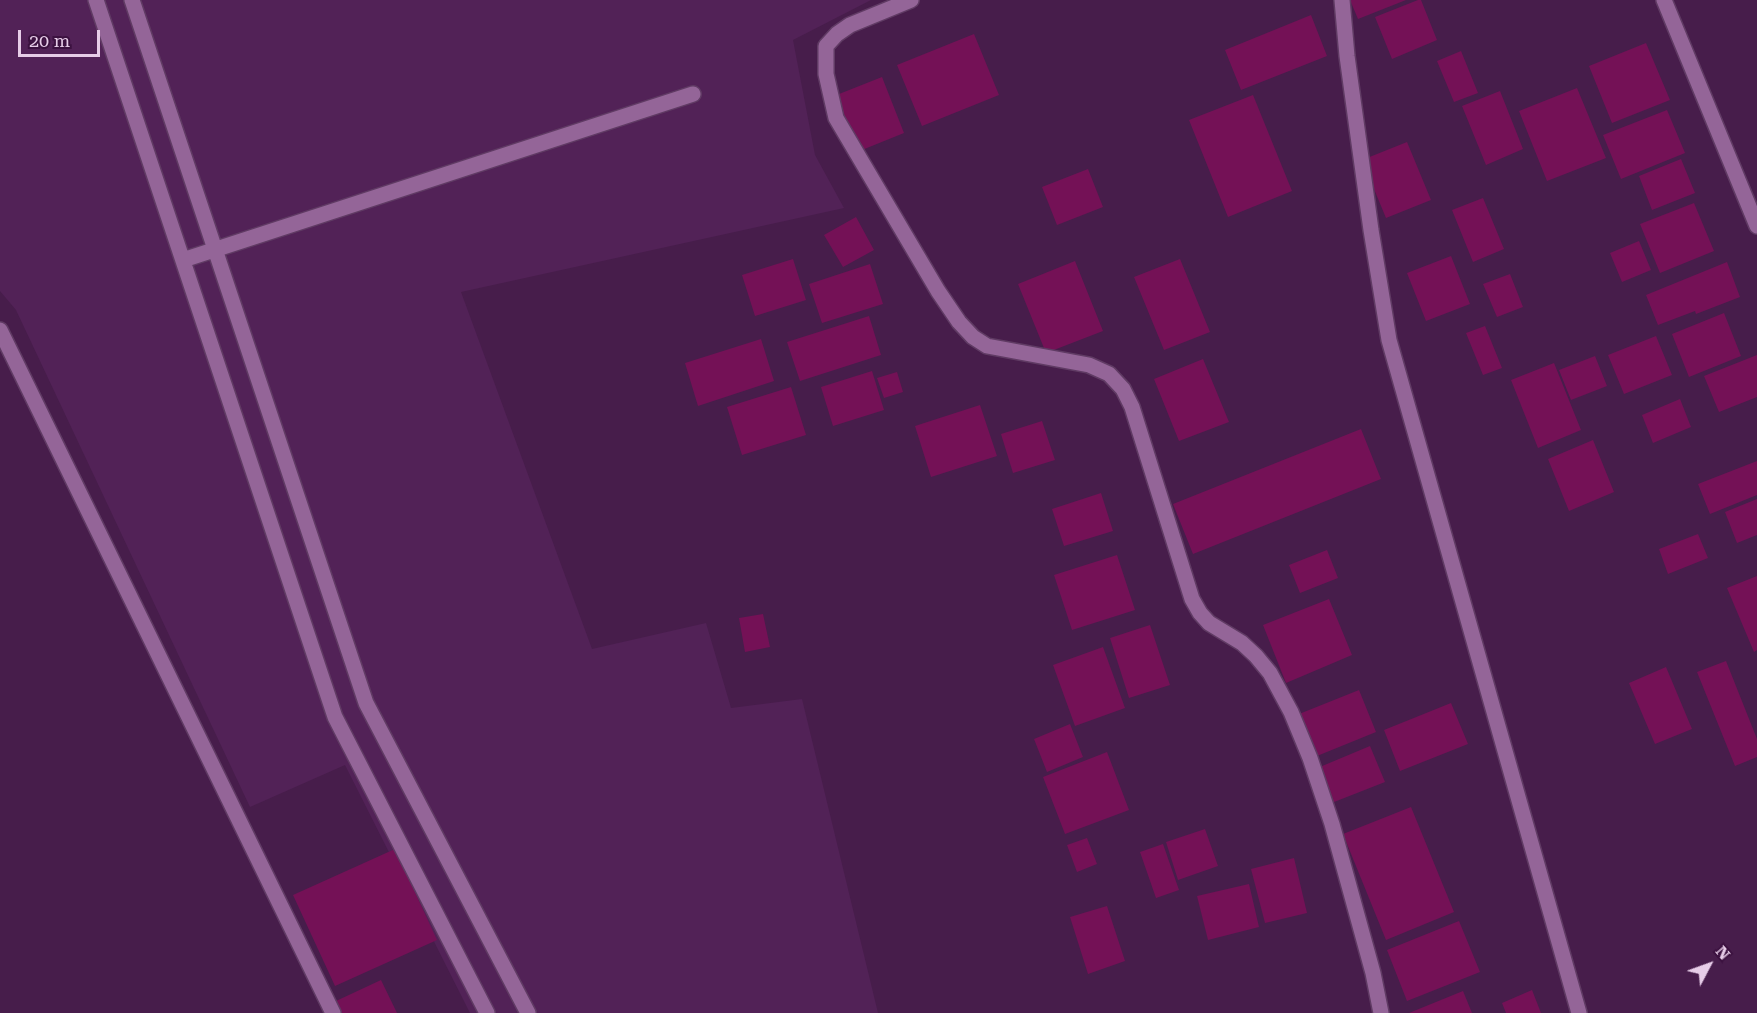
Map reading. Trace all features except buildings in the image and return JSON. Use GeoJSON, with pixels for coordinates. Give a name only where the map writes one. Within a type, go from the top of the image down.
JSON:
{"type":"FeatureCollection","features":[{"type":"Feature","properties":{"kind":"street"},"geometry":{"type":"LineString","coordinates":[[96,0],[335,717],[487,1013]]}},
{"type":"Feature","properties":{"kind":"street"},"geometry":{"type":"LineString","coordinates":[[132,0],[366,703],[528,1013]]}},
{"type":"Feature","properties":{"kind":"street"},"geometry":{"type":"LineString","coordinates":[[911,0],[850,25],[826,46],[826,74],[836,118],[938,291],[959,322],[973,337],[987,345],[1089,365],[1109,374],[1123,389],[1132,407],[1192,599],[1209,623],[1242,643],[1256,656],[1270,673],[1291,712],[1332,824],[1373,973],[1381,1013]]}},
{"type":"Feature","properties":{"kind":"street"},"geometry":{"type":"LineString","coordinates":[[1342,0],[1356,126],[1389,340],[1579,1013]]}},
{"type":"Feature","properties":{"kind":"street"},"geometry":{"type":"LineString","coordinates":[[1664,0],[1757,226]]}},
{"type":"Feature","properties":{"kind":"street"},"geometry":{"type":"LineString","coordinates":[[183,260],[693,94]]}},
{"type":"Feature","properties":{"kind":"street"},"geometry":{"type":"LineString","coordinates":[[0,330],[333,1013]]}},
{"type":"Feature","properties":{"kind":"shaded area"},"geometry":{"type":"Polygon","coordinates":[[[0,0],[871,0],[793,40],[815,155],[844,208],[461,292],[592,649],[706,623],[731,708],[802,699],[878,1013],[470,1013],[345,765],[250,807],[16,310],[0,291],[0,0]]]}}]}
